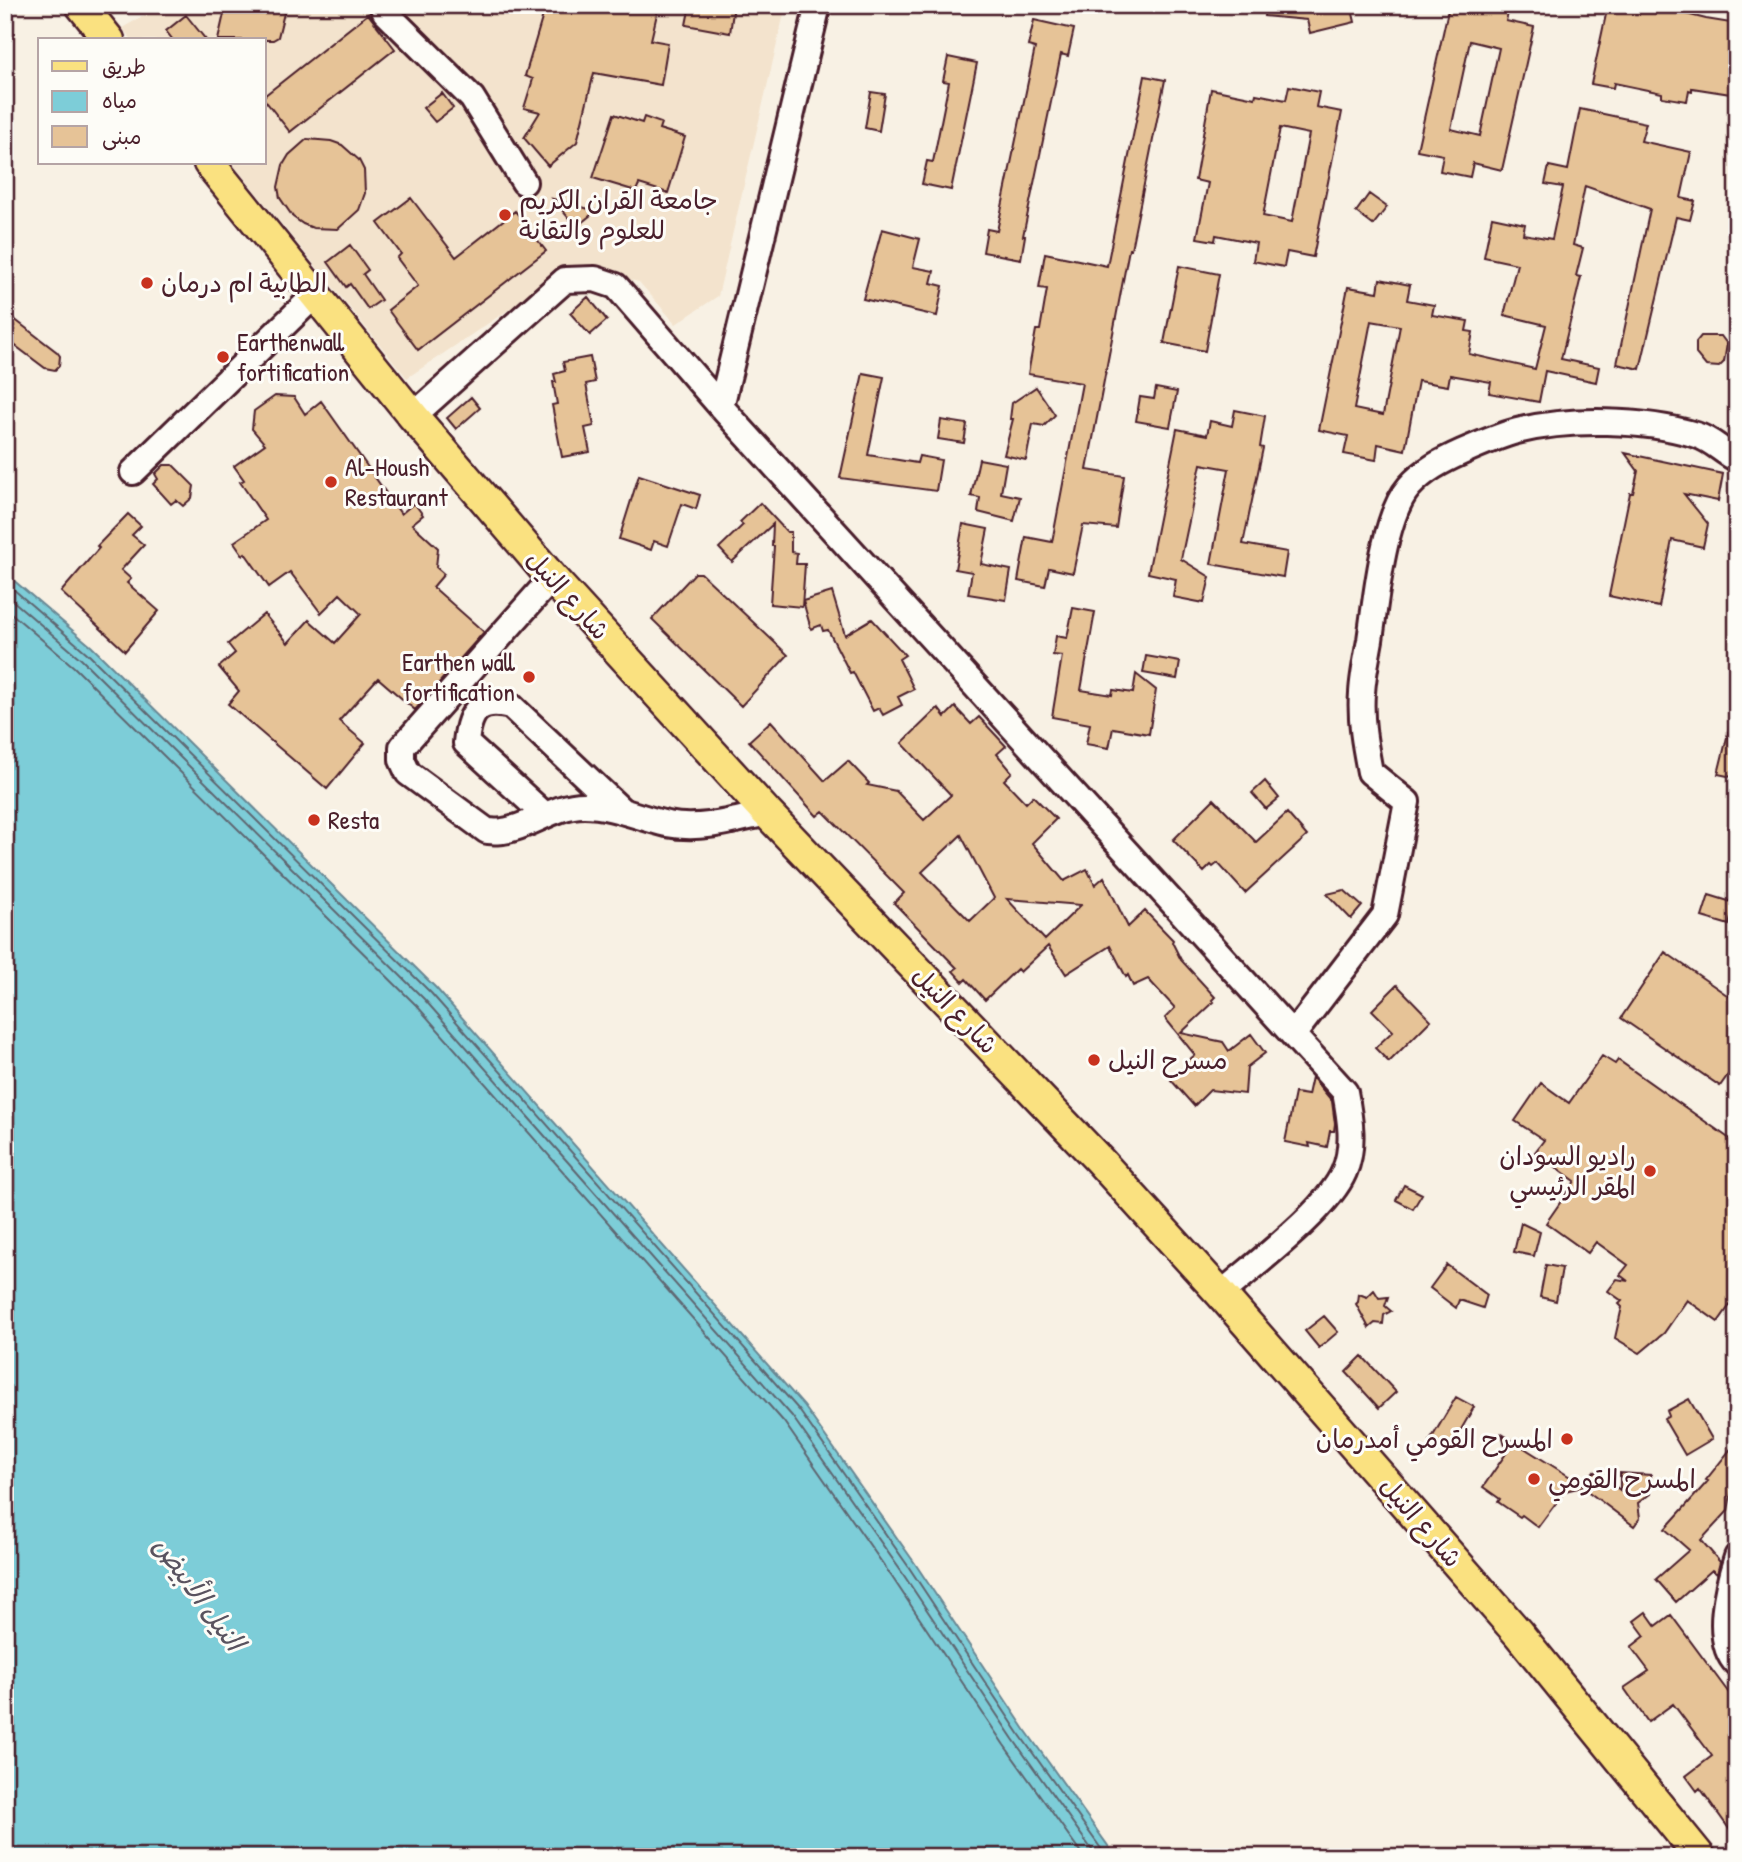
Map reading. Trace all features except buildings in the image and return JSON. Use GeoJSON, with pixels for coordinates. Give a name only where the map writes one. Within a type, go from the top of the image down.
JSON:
{"type":"FeatureCollection","features":[{"type":"Feature","properties":{"kind":"main road"},"geometry":{"type":"LineString","coordinates":[[81,5],[108,38]]}},
{"type":"Feature","properties":{"kind":"main road","name":"شارع النيل"},"geometry":{"type":"LineString","coordinates":[[210,164],[413,416],[552,578],[768,813],[1099,1160],[1221,1294],[1518,1633],[1700,1857]]}},
{"type":"Feature","properties":{"kind":"street"},"geometry":{"type":"LineString","coordinates":[[382,5],[385,12],[472,99],[524,182]]}},
{"type":"Feature","properties":{"kind":"street"},"geometry":{"type":"LineString","coordinates":[[721,407],[818,5]]}},
{"type":"Feature","properties":{"kind":"street"},"geometry":{"type":"LineString","coordinates":[[413,416],[565,280],[595,279],[616,286],[721,407],[1345,1092],[1352,1127],[1344,1172],[1324,1203],[1221,1294]]}},
{"type":"Feature","properties":{"kind":"street"},"geometry":{"type":"LineString","coordinates":[[133,472],[316,294]]}},
{"type":"Feature","properties":{"kind":"street"},"geometry":{"type":"LineString","coordinates":[[1293,1035],[1385,915],[1407,802],[1370,772],[1363,736],[1362,692],[1380,576],[1394,515],[1408,489],[1424,472],[1441,461],[1493,438],[1519,430],[1584,423],[1646,424],[1696,435],[1718,444],[1737,459]]}},
{"type":"Feature","properties":{"kind":"street"},"geometry":{"type":"LineString","coordinates":[[552,578],[402,747],[402,760],[408,773],[487,831],[503,831],[567,807],[583,805],[603,807],[689,827],[707,826],[768,813]]}},
{"type":"Feature","properties":{"kind":"street"},"geometry":{"type":"LineString","coordinates":[[545,815],[466,743],[468,724],[484,704],[497,702],[511,706],[624,812]]}},
{"type":"Feature","properties":{"kind":"street"},"geometry":{"type":"LineString","coordinates":[[1737,1557],[1727,1588],[1724,1623],[1729,1657],[1737,1664]]}},
{"type":"Feature","properties":{"kind":"shaded area","name":"جامعة القران الكريم للعلوم والتقانة"},"geometry":{"type":"Polygon","coordinates":[[[163,5],[786,5],[718,296],[676,324],[639,282],[572,267],[407,378],[233,164],[266,164],[266,38],[130,38],[122,28],[163,5]]]}},
{"type":"Feature","properties":{"kind":"water","name":"النيل الأبيض"},"geometry":{"type":"Polygon","coordinates":[[[5,573],[92,647],[436,988],[804,1406],[914,1562],[1026,1731],[1116,1857],[5,1857],[5,573]]]}},
{"type":"Feature","properties":{"kind":"place","name":"جامعة القران الكريم للعلوم والتقانة"},"geometry":{"type":"Point","coordinates":[505,215]}},
{"type":"Feature","properties":{"kind":"place","name":"الطابية ام درمان"},"geometry":{"type":"Point","coordinates":[147,283]}},
{"type":"Feature","properties":{"kind":"place","name":"Earthenwall fortification"},"geometry":{"type":"Point","coordinates":[223,357]}},
{"type":"Feature","properties":{"kind":"place","name":"Al-Housh Restaurant"},"geometry":{"type":"Point","coordinates":[331,482]}},
{"type":"Feature","properties":{"kind":"place","name":"Earthen wall fortification"},"geometry":{"type":"Point","coordinates":[529,677]}},
{"type":"Feature","properties":{"kind":"place","name":"Resta"},"geometry":{"type":"Point","coordinates":[314,820]}},
{"type":"Feature","properties":{"kind":"place","name":"مسرح النيل"},"geometry":{"type":"Point","coordinates":[1094,1060]}},
{"type":"Feature","properties":{"kind":"place","name":"راديو السودان المقر الرئيسي"},"geometry":{"type":"Point","coordinates":[1650,1171]}},
{"type":"Feature","properties":{"kind":"place","name":"المسرح القومي أمدرمان"},"geometry":{"type":"Point","coordinates":[1567,1439]}},
{"type":"Feature","properties":{"kind":"place","name":"المسرح القومي"},"geometry":{"type":"Point","coordinates":[1534,1479]}}]}
